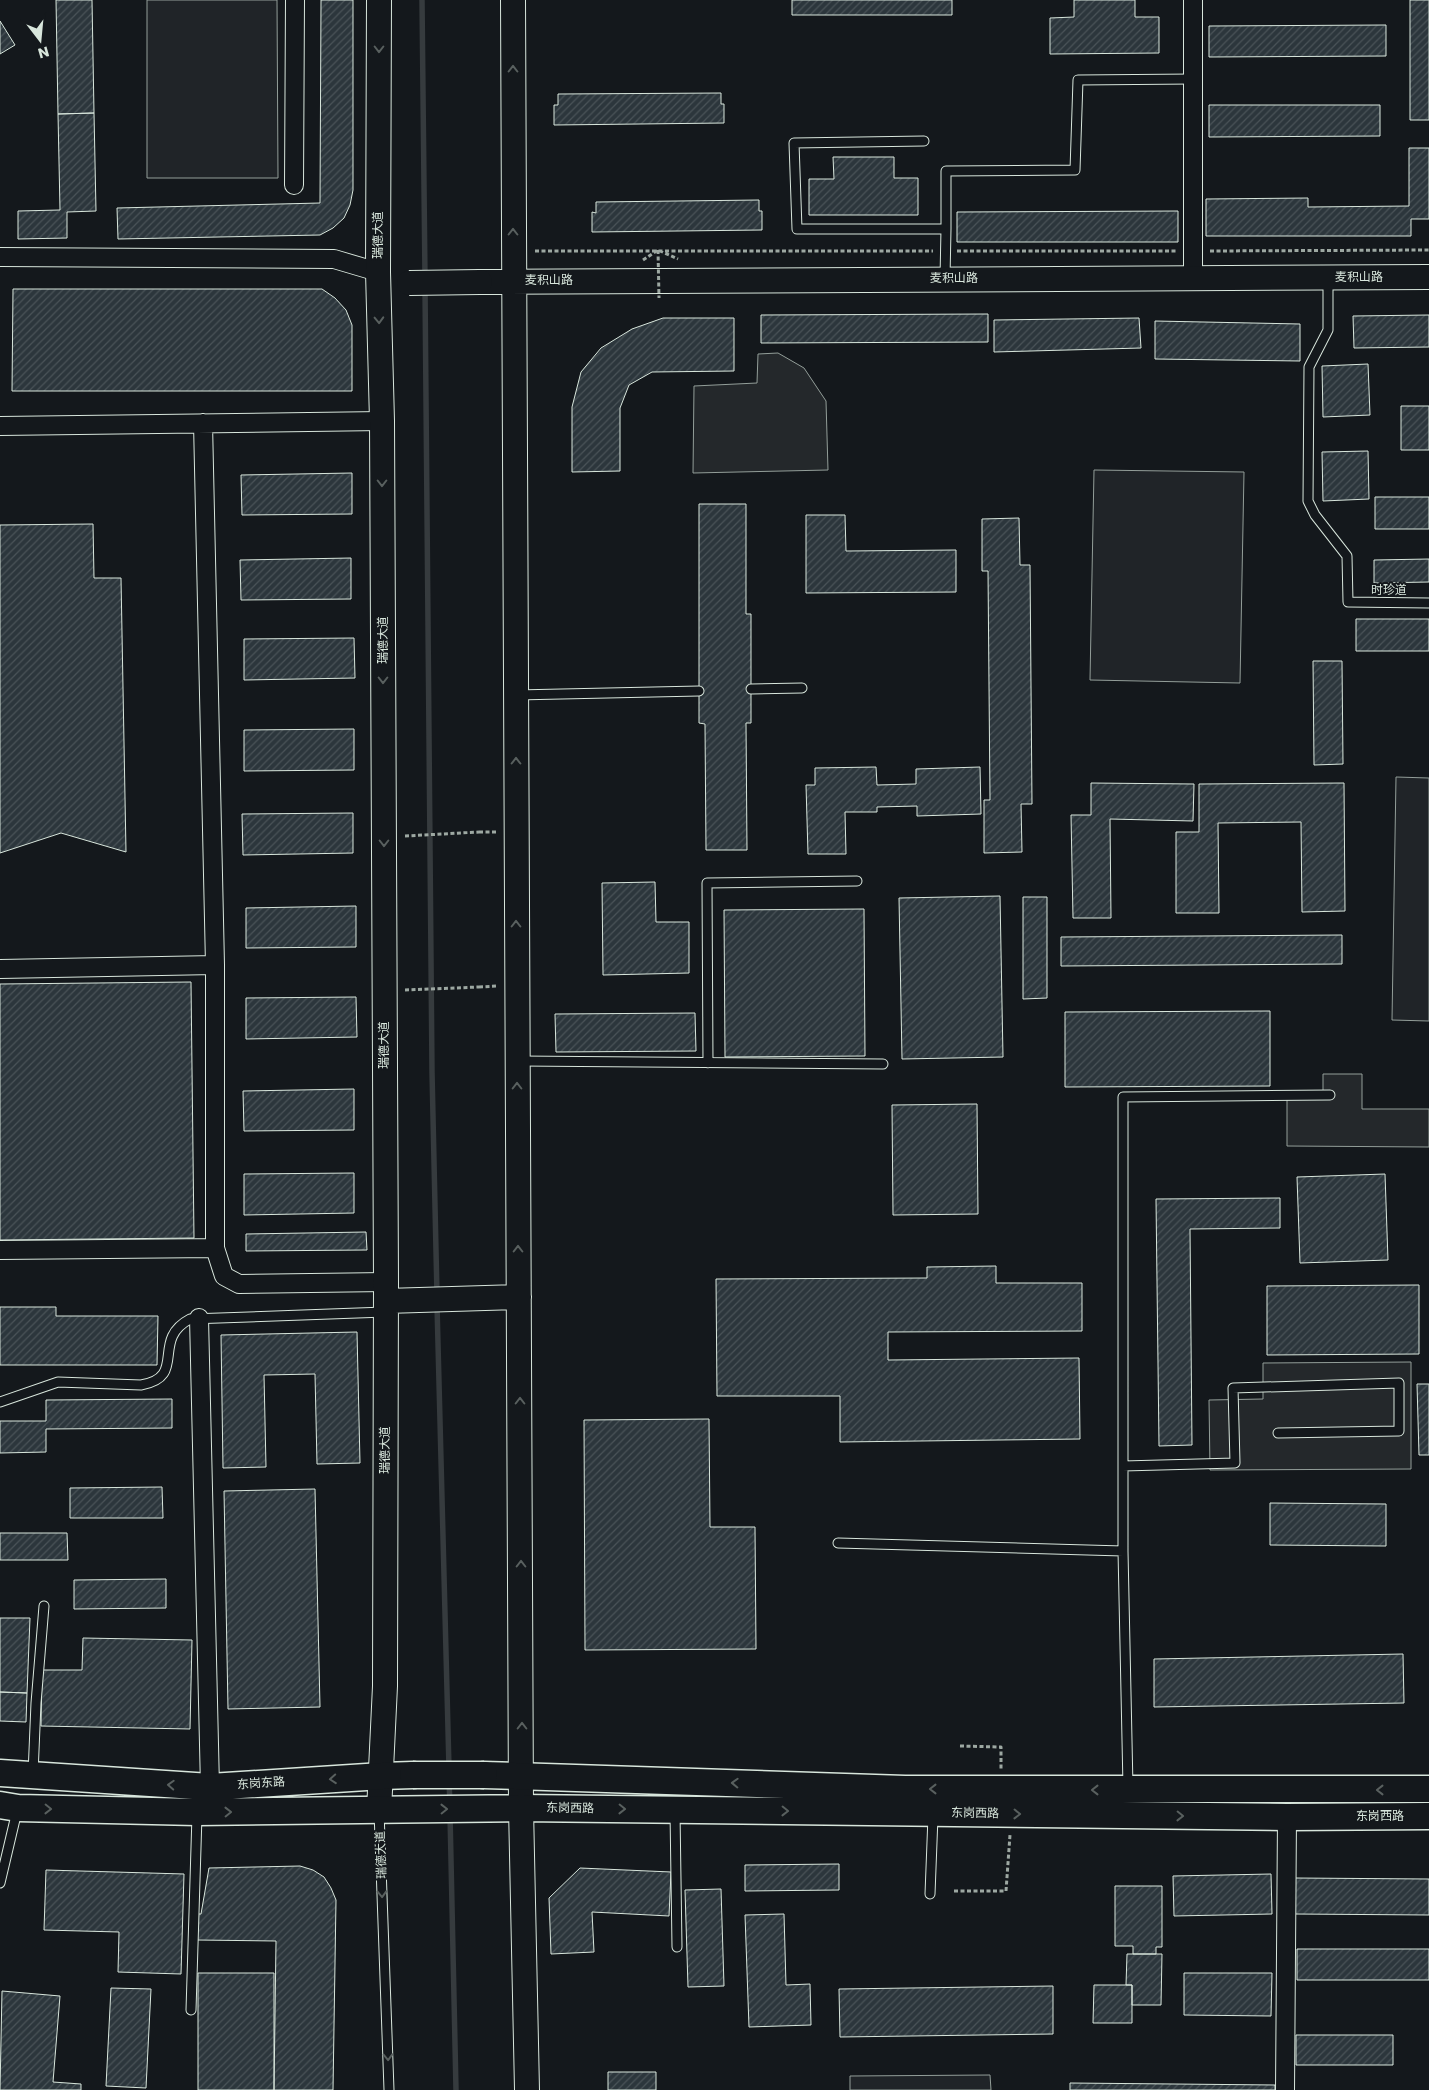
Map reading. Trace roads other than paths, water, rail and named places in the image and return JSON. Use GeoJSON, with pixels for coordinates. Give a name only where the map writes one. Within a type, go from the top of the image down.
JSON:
{"type":"FeatureCollection","features":[{"type":"Feature","properties":{"kind":"main road","name":"东岗东路"},"geometry":{"type":"LineString","coordinates":[[0,1773],[33,1777],[210,1787],[382,1776],[522,1775]]}},
{"type":"Feature","properties":{"kind":"main road","name":"东岗西路"},"geometry":{"type":"LineString","coordinates":[[522,1775],[905,1789],[1429,1790]]}},
{"type":"Feature","properties":{"kind":"main road"},"geometry":{"type":"LineString","coordinates":[[9,1807],[197,1812],[521,1808]]}},
{"type":"Feature","properties":{"kind":"main road","name":"东岗西路"},"geometry":{"type":"LineString","coordinates":[[521,1808],[1287,1817],[1429,1816]]}},
{"type":"Feature","properties":{"kind":"street"},"geometry":{"type":"LineString","coordinates":[[294,185],[295,0]]}},
{"type":"Feature","properties":{"kind":"street","name":"瑞德大道"},"geometry":{"type":"LineString","coordinates":[[380,0],[378,272],[382,421],[386,1298],[385,1676],[382,1776],[391,1810]]}},
{"type":"Feature","properties":{"kind":"street"},"geometry":{"type":"LineString","coordinates":[[513,0],[521,1808],[527,2090]]}},
{"type":"Feature","properties":{"kind":"street"},"geometry":{"type":"LineString","coordinates":[[1193,0],[1193,278]]}},
{"type":"Feature","properties":{"kind":"street"},"geometry":{"type":"LineString","coordinates":[[0,257],[334,259],[378,272]]}},
{"type":"Feature","properties":{"kind":"street","name":"麦积山路"},"geometry":{"type":"LineString","coordinates":[[378,272],[409,283],[514,280],[1429,277]]}},
{"type":"Feature","properties":{"kind":"street"},"geometry":{"type":"LineString","coordinates":[[0,426],[382,421]]}},
{"type":"Feature","properties":{"kind":"street"},"geometry":{"type":"LineString","coordinates":[[202,423],[214,965],[215,1248],[224,1276],[239,1284],[411,1300],[519,1298]]}},
{"type":"Feature","properties":{"kind":"street"},"geometry":{"type":"LineString","coordinates":[[0,969],[214,965]]}},
{"type":"Feature","properties":{"kind":"street"},"geometry":{"type":"LineString","coordinates":[[0,1250],[215,1248]]}},
{"type":"Feature","properties":{"kind":"street"},"geometry":{"type":"LineString","coordinates":[[199,1318],[210,1787]]}},
{"type":"Feature","properties":{"kind":"street"},"geometry":{"type":"LineString","coordinates":[[1285,2090],[1287,1817]]}},
{"type":"Feature","properties":{"kind":"lane"},"geometry":{"type":"LineString","coordinates":[[945,278],[946,171],[1075,170],[1078,80],[1193,79]]}},
{"type":"Feature","properties":{"kind":"lane"},"geometry":{"type":"LineString","coordinates":[[924,141],[794,143],[797,229],[946,230]]}},
{"type":"Feature","properties":{"kind":"lane","name":"时珍道"},"geometry":{"type":"LineString","coordinates":[[1328,277],[1328,330],[1309,367],[1308,501],[1315,515],[1347,556],[1348,602],[1429,603]]}},
{"type":"Feature","properties":{"kind":"lane"},"geometry":{"type":"LineString","coordinates":[[751,689],[802,688]]}},
{"type":"Feature","properties":{"kind":"lane"},"geometry":{"type":"LineString","coordinates":[[516,695],[699,691]]}},
{"type":"Feature","properties":{"kind":"lane"},"geometry":{"type":"LineString","coordinates":[[708,1063],[707,883],[857,881]]}},
{"type":"Feature","properties":{"kind":"lane"},"geometry":{"type":"LineString","coordinates":[[517,1061],[883,1064]]}},
{"type":"Feature","properties":{"kind":"lane"},"geometry":{"type":"LineString","coordinates":[[1128,1790],[1123,1551],[1123,1097],[1330,1095]]}},
{"type":"Feature","properties":{"kind":"lane"},"geometry":{"type":"LineString","coordinates":[[0,1402],[58,1382],[150,1384],[164,1374],[168,1366],[171,1338],[175,1330],[190,1319],[386,1298]]}},
{"type":"Feature","properties":{"kind":"lane"},"geometry":{"type":"LineString","coordinates":[[1123,1466],[1235,1463],[1233,1388],[1399,1383],[1399,1431],[1278,1433]]}},
{"type":"Feature","properties":{"kind":"lane"},"geometry":{"type":"LineString","coordinates":[[838,1543],[1123,1551]]}},
{"type":"Feature","properties":{"kind":"lane"},"geometry":{"type":"LineString","coordinates":[[33,1777],[36,1703],[44,1606]]}},
{"type":"Feature","properties":{"kind":"lane"},"geometry":{"type":"LineString","coordinates":[[0,1883],[9,1807]]}},
{"type":"Feature","properties":{"kind":"lane","name":"瑞德大道"},"geometry":{"type":"LineString","coordinates":[[389,2090],[391,1810]]}},
{"type":"Feature","properties":{"kind":"lane"},"geometry":{"type":"LineString","coordinates":[[675,1810],[677,1947]]}},
{"type":"Feature","properties":{"kind":"lane"},"geometry":{"type":"LineString","coordinates":[[191,2010],[197,1812]]}},
{"type":"Feature","properties":{"kind":"lane"},"geometry":{"type":"LineString","coordinates":[[930,1894],[933,1813]]}},
{"type":"Feature","properties":{"kind":"waterway"},"geometry":{"type":"LineString","coordinates":[[422,0],[425,278]]}},
{"type":"Feature","properties":{"kind":"waterway"},"geometry":{"type":"LineString","coordinates":[[425,287],[432,1072],[437,1295]]}},
{"type":"Feature","properties":{"kind":"waterway"},"geometry":{"type":"LineString","coordinates":[[437,1305],[449,1768]]}},
{"type":"Feature","properties":{"kind":"waterway"},"geometry":{"type":"LineString","coordinates":[[449,1782],[450,1803]]}},
{"type":"Feature","properties":{"kind":"waterway"},"geometry":{"type":"LineString","coordinates":[[450,1814],[456,2090]]}}]}
